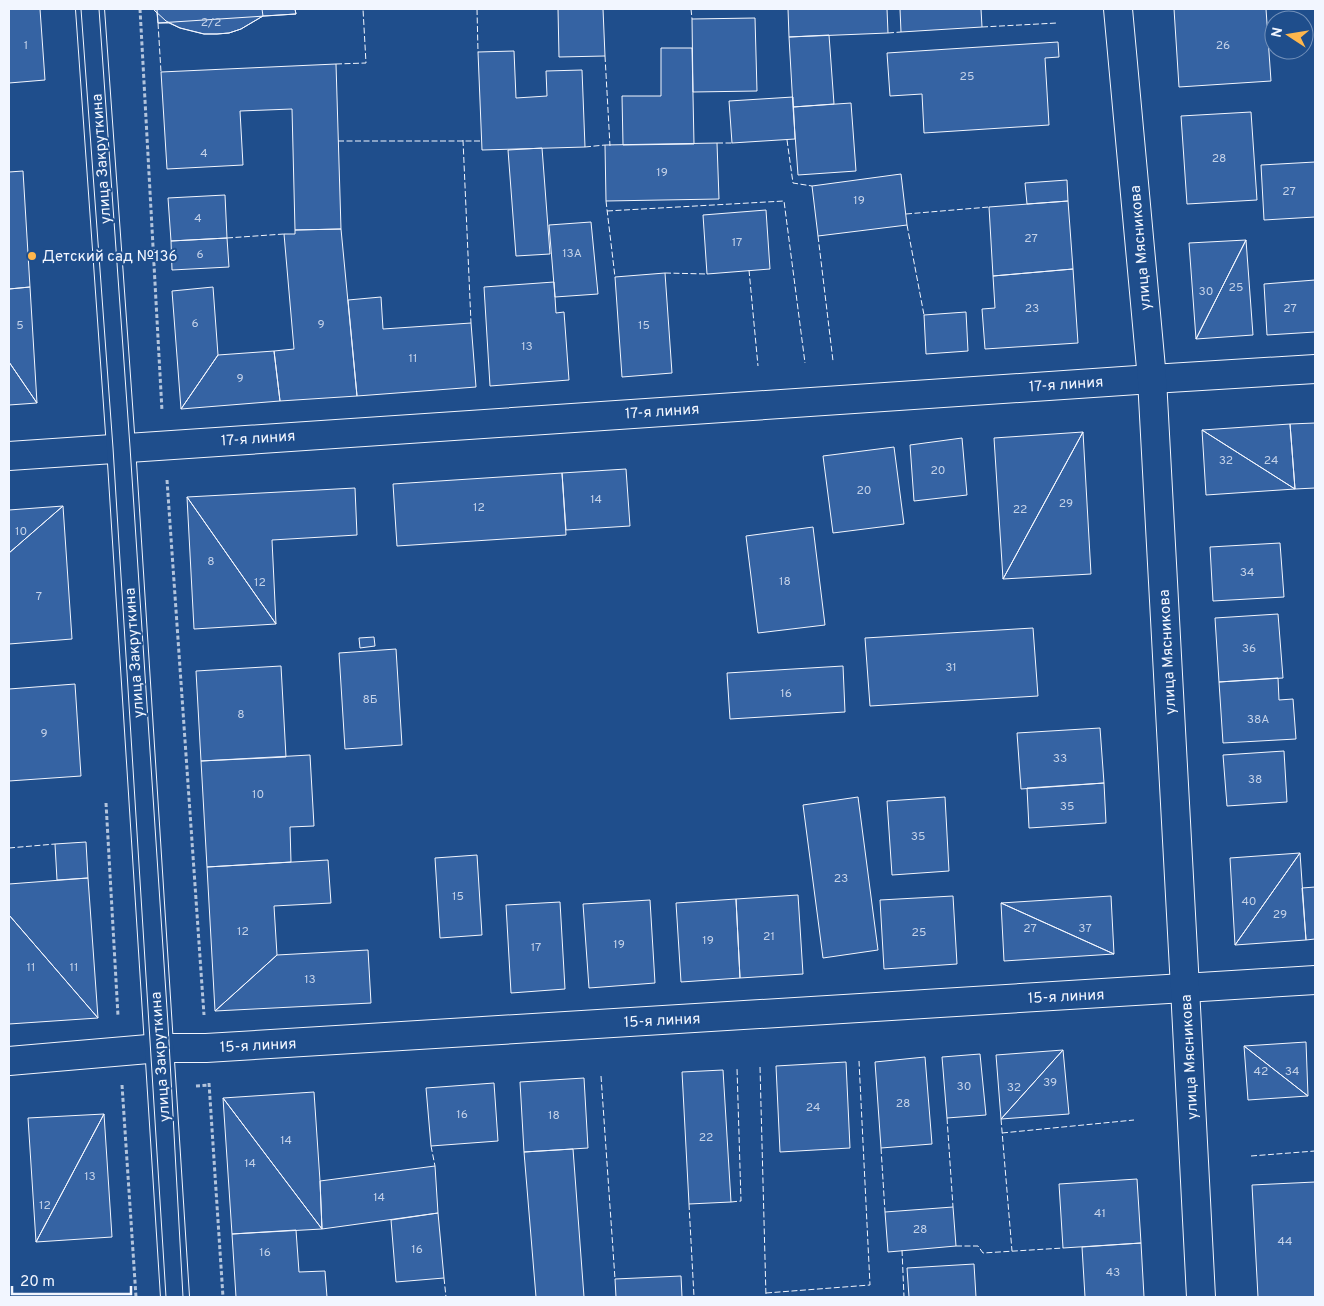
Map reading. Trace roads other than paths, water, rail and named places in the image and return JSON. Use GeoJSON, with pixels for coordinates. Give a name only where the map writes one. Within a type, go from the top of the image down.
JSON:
{"type":"FeatureCollection","features":[{"type":"Feature","properties":{"kind":"street","name":"улица Закруткина"},"geometry":{"type":"LineString","coordinates":[[90,9],[122,447],[175,1297]]}},
{"type":"Feature","properties":{"kind":"street","name":"улица Мясникова"},"geometry":{"type":"LineString","coordinates":[[1118,9],[1152,379],[1200,1297]]}},
{"type":"Feature","properties":{"kind":"street","name":"17-я линия"},"geometry":{"type":"LineString","coordinates":[[9,456],[1152,379],[1315,370]]}},
{"type":"Feature","properties":{"kind":"street","name":"15-я линия"},"geometry":{"type":"LineString","coordinates":[[9,1061],[160,1048],[206,1048],[1315,980]]}},
{"type":"Feature","properties":{"kind":"tram line"},"geometry":{"type":"LineString","coordinates":[[81,9],[113,448],[166,1297]]}},
{"type":"Feature","properties":{"kind":"tram line"},"geometry":{"type":"LineString","coordinates":[[99,9],[168,1024],[183,1297]]}},
{"type":"Feature","properties":{"kind":"place","name":"Детский сад №136"},"geometry":{"type":"Point","coordinates":[32,256]}}]}
